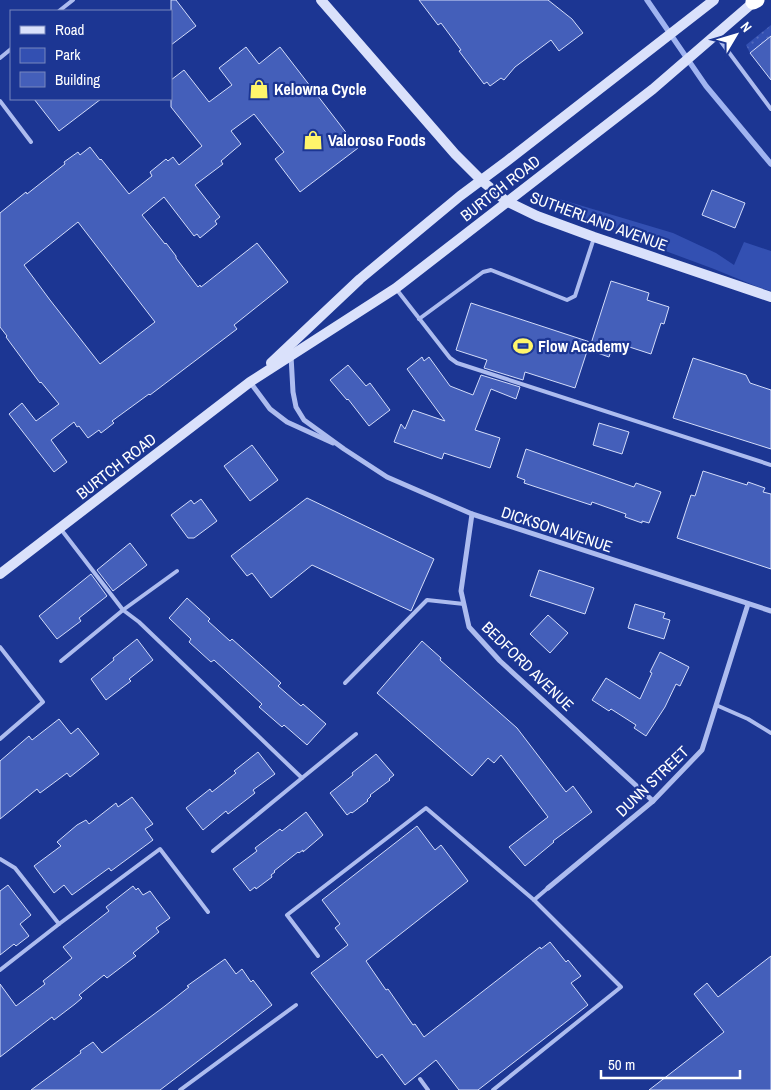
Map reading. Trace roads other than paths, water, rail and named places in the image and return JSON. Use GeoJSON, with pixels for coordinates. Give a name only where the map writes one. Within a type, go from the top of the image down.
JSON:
{"type":"FeatureCollection","features":[{"type":"Feature","properties":{"kind":"main road","name":"SUTHERLAND AVENUE"},"geometry":{"type":"LineString","coordinates":[[322,0],[449,147],[481,180],[506,202],[537,216],[594,237],[771,297]]}},
{"type":"Feature","properties":{"kind":"main road","name":"BURTCH ROAD"},"geometry":{"type":"LineString","coordinates":[[250,382],[360,279],[460,196],[714,0]]}},
{"type":"Feature","properties":{"kind":"main road","name":"BURTCH ROAD"},"geometry":{"type":"LineString","coordinates":[[0,574],[250,382],[396,288],[653,89],[755,1]]}},
{"type":"Feature","properties":{"kind":"street","name":"DICKSON AVENUE"},"geometry":{"type":"LineString","coordinates":[[291,355],[291,378],[296,408],[304,420],[387,477],[472,514],[771,611]]}},
{"type":"Feature","properties":{"kind":"street","name":"DICKSON AVENUE"},"geometry":{"type":"LineString","coordinates":[[250,382],[270,409],[287,422],[344,449]]}},
{"type":"Feature","properties":{"kind":"street","name":"BEDFORD AVENUE"},"geometry":{"type":"LineString","coordinates":[[472,514],[461,592],[469,626],[500,661],[653,801]]}},
{"type":"Feature","properties":{"kind":"street","name":"DUNN STREET"},"geometry":{"type":"LineString","coordinates":[[548,888],[653,801],[702,750],[748,604]]}},
{"type":"Feature","properties":{"kind":"lane"},"geometry":{"type":"LineString","coordinates":[[60,10],[74,0]]}},
{"type":"Feature","properties":{"kind":"lane"},"geometry":{"type":"LineString","coordinates":[[716,36],[771,109]]}},
{"type":"Feature","properties":{"kind":"lane"},"geometry":{"type":"LineString","coordinates":[[0,58],[10,50]]}},
{"type":"Feature","properties":{"kind":"lane"},"geometry":{"type":"LineString","coordinates":[[0,101],[31,142]]}},
{"type":"Feature","properties":{"kind":"lane"},"geometry":{"type":"LineString","coordinates":[[419,319],[484,272],[491,270],[567,300],[574,296],[594,237]]}},
{"type":"Feature","properties":{"kind":"lane"},"geometry":{"type":"LineString","coordinates":[[396,288],[450,358],[457,363],[771,465]]}},
{"type":"Feature","properties":{"kind":"lane"},"geometry":{"type":"LineString","coordinates":[[60,528],[124,610],[139,622],[302,778]]}},
{"type":"Feature","properties":{"kind":"lane"},"geometry":{"type":"LineString","coordinates":[[61,661],[124,610],[177,571]]}},
{"type":"Feature","properties":{"kind":"lane"},"geometry":{"type":"LineString","coordinates":[[345,683],[427,600],[464,604]]}},
{"type":"Feature","properties":{"kind":"lane"},"geometry":{"type":"LineString","coordinates":[[0,647],[42,702],[0,739]]}},
{"type":"Feature","properties":{"kind":"lane"},"geometry":{"type":"LineString","coordinates":[[716,705],[748,719],[771,733]]}},
{"type":"Feature","properties":{"kind":"lane"},"geometry":{"type":"LineString","coordinates":[[213,851],[356,734]]}},
{"type":"Feature","properties":{"kind":"lane"},"geometry":{"type":"LineString","coordinates":[[318,956],[287,915],[426,808],[534,900],[621,987],[493,1090]]}},
{"type":"Feature","properties":{"kind":"lane"},"geometry":{"type":"LineString","coordinates":[[0,970],[160,850],[208,912]]}},
{"type":"Feature","properties":{"kind":"lane"},"geometry":{"type":"LineString","coordinates":[[0,859],[15,868],[59,924]]}},
{"type":"Feature","properties":{"kind":"lane"},"geometry":{"type":"LineString","coordinates":[[534,900],[548,888]]}},
{"type":"Feature","properties":{"kind":"lane"},"geometry":{"type":"LineString","coordinates":[[180,1090],[296,1005]]}},
{"type":"Feature","properties":{"kind":"lane"},"geometry":{"type":"LineString","coordinates":[[420,1079],[428,1090]]}},
{"type":"Feature","properties":{"kind":"waterway"},"geometry":{"type":"LineString","coordinates":[[647,0],[706,86],[771,164]]}},
{"type":"Feature","properties":{"kind":"place","name":"Kelowna Cycle"},"geometry":{"type":"Point","coordinates":[259,89]}},
{"type":"Feature","properties":{"kind":"place","name":"Valoroso Foods"},"geometry":{"type":"Point","coordinates":[313,140]}},
{"type":"Feature","properties":{"kind":"place","name":"Flow Academy"},"geometry":{"type":"Point","coordinates":[523,346]}}]}
